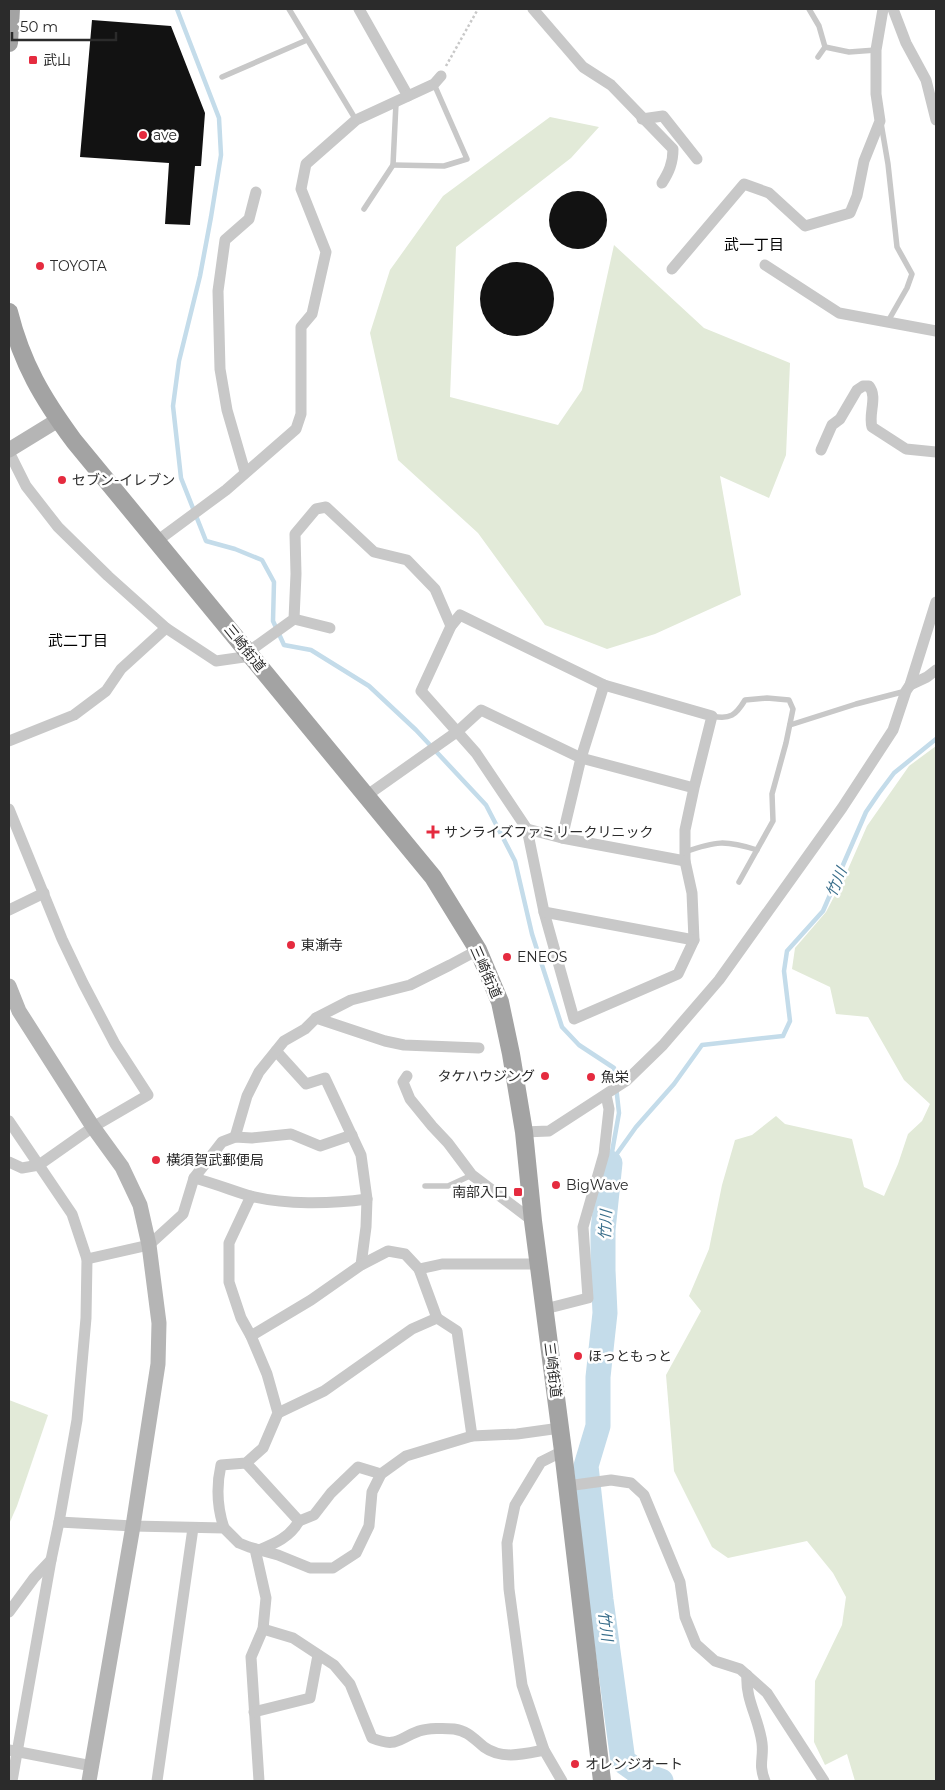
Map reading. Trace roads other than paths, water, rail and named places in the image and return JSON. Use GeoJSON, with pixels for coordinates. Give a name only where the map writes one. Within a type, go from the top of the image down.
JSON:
{"type":"FeatureCollection","features":[{"type":"Feature","properties":{"kind":"main road"},"geometry":{"type":"LineString","coordinates":[[9,43],[12,9]]}},
{"type":"Feature","properties":{"kind":"main road","name":"三崎街道"},"geometry":{"type":"LineString","coordinates":[[9,312],[24,358],[41,394],[58,420],[433,877],[478,950],[500,1002],[524,1132],[533,1221],[540,1264],[602,1781]]}},
{"type":"Feature","properties":{"kind":"street"},"geometry":{"type":"LineString","coordinates":[[359,9],[408,96]]}},
{"type":"Feature","properties":{"kind":"street"},"geometry":{"type":"LineString","coordinates":[[533,9],[583,67],[610,85],[673,149],[673,161],[662,183]]}},
{"type":"Feature","properties":{"kind":"street"},"geometry":{"type":"LineString","coordinates":[[672,269],[744,184],[769,193],[805,226],[850,213],[857,196],[864,161],[880,121],[876,94],[876,50],[883,9]]}},
{"type":"Feature","properties":{"kind":"street"},"geometry":{"type":"LineString","coordinates":[[893,9],[906,43],[926,80],[936,120]]}},
{"type":"Feature","properties":{"kind":"street"},"geometry":{"type":"LineString","coordinates":[[157,541],[226,490],[244,472],[296,429],[301,414],[301,327],[312,314],[326,252],[301,189],[306,164],[356,120],[396,103],[437,80]]}},
{"type":"Feature","properties":{"kind":"street"},"geometry":{"type":"LineString","coordinates":[[642,118],[663,116],[697,159]]}},
{"type":"Feature","properties":{"kind":"street"},"geometry":{"type":"LineString","coordinates":[[244,472],[227,410],[220,369],[218,291],[225,240],[249,219],[256,192]]}},
{"type":"Feature","properties":{"kind":"street"},"geometry":{"type":"LineString","coordinates":[[766,265],[839,313],[936,331]]}},
{"type":"Feature","properties":{"kind":"street"},"geometry":{"type":"LineString","coordinates":[[821,450],[832,425],[840,420],[857,390],[863,386],[868,386],[872,390],[873,396],[870,420],[872,427],[906,449],[936,452]]}},
{"type":"Feature","properties":{"kind":"street"},"geometry":{"type":"LineString","coordinates":[[58,420],[9,451],[26,486],[58,527],[108,576],[166,628],[216,661],[249,654],[294,619],[295,534],[316,509],[326,507],[374,552],[407,560],[435,589],[451,626]]}},
{"type":"Feature","properties":{"kind":"street"},"geometry":{"type":"LineString","coordinates":[[524,1132],[549,1131],[626,1082],[663,1045],[719,980],[842,808],[893,730],[936,602]]}},
{"type":"Feature","properties":{"kind":"street"},"geometry":{"type":"LineString","coordinates":[[460,615],[604,685],[712,716],[694,788],[686,830],[685,857],[692,893],[694,940],[678,974],[574,1019],[544,912],[527,829],[476,753],[421,691],[451,626],[460,615]]}},
{"type":"Feature","properties":{"kind":"street"},"geometry":{"type":"LineString","coordinates":[[294,619],[330,628]]}},
{"type":"Feature","properties":{"kind":"street"},"geometry":{"type":"LineString","coordinates":[[9,741],[74,714],[98,697],[106,691],[121,669],[166,628]]}},
{"type":"Feature","properties":{"kind":"street"},"geometry":{"type":"LineString","coordinates":[[908,688],[936,670]]}},
{"type":"Feature","properties":{"kind":"street"},"geometry":{"type":"LineString","coordinates":[[562,838],[581,758],[604,685]]}},
{"type":"Feature","properties":{"kind":"street"},"geometry":{"type":"LineString","coordinates":[[366,796],[458,731],[481,710],[581,758],[694,788]]}},
{"type":"Feature","properties":{"kind":"street"},"geometry":{"type":"LineString","coordinates":[[9,809],[62,939],[83,983],[115,1044],[148,1095],[93,1127],[39,1166],[22,1168],[9,1162]]}},
{"type":"Feature","properties":{"kind":"street"},"geometry":{"type":"LineString","coordinates":[[527,829],[562,838],[685,857]]}},
{"type":"Feature","properties":{"kind":"street"},"geometry":{"type":"LineString","coordinates":[[9,910],[44,893]]}},
{"type":"Feature","properties":{"kind":"street"},"geometry":{"type":"LineString","coordinates":[[544,912],[694,940]]}},
{"type":"Feature","properties":{"kind":"street"},"geometry":{"type":"LineString","coordinates":[[235,1137],[247,1096],[259,1072],[284,1041],[305,1028],[316,1018],[351,1000],[410,985],[478,950]]}},
{"type":"Feature","properties":{"kind":"street"},"geometry":{"type":"LineString","coordinates":[[9,986],[19,1011],[93,1127],[122,1167],[140,1205],[149,1245],[160,1324],[158,1364],[133,1526],[89,1781]]}},
{"type":"Feature","properties":{"kind":"street"},"geometry":{"type":"LineString","coordinates":[[316,1018],[385,1041],[404,1045],[479,1048]]}},
{"type":"Feature","properties":{"kind":"street"},"geometry":{"type":"LineString","coordinates":[[276,1051],[306,1084],[325,1078],[361,1155],[367,1199],[366,1227],[361,1265]]}},
{"type":"Feature","properties":{"kind":"street"},"geometry":{"type":"LineString","coordinates":[[407,1076],[403,1082],[410,1099],[448,1143],[472,1175],[533,1221]]}},
{"type":"Feature","properties":{"kind":"street"},"geometry":{"type":"LineString","coordinates":[[545,1309],[588,1298],[583,1227],[596,1188],[604,1154],[609,1109],[606,1095]]}},
{"type":"Feature","properties":{"kind":"street"},"geometry":{"type":"LineString","coordinates":[[9,1121],[72,1214],[87,1259],[86,1318],[77,1420],[59,1522],[13,1751],[12,1781]]}},
{"type":"Feature","properties":{"kind":"street"},"geometry":{"type":"LineString","coordinates":[[87,1259],[149,1245],[183,1214],[194,1178],[222,1142],[235,1137],[252,1138],[291,1134],[320,1146],[352,1135]]}},
{"type":"Feature","properties":{"kind":"street"},"geometry":{"type":"LineString","coordinates":[[194,1178],[251,1196],[303,1203],[338,1203],[367,1199]]}},
{"type":"Feature","properties":{"kind":"street"},"geometry":{"type":"LineString","coordinates":[[251,1196],[229,1243],[229,1282],[241,1318],[267,1374],[278,1413],[263,1448],[246,1463],[221,1465],[217,1483],[219,1515],[224,1528],[239,1542],[310,1568],[332,1568],[356,1554],[369,1526],[372,1492],[381,1474],[406,1456],[472,1436],[517,1434],[560,1428]]}},
{"type":"Feature","properties":{"kind":"street"},"geometry":{"type":"LineString","coordinates":[[251,1336],[311,1300],[361,1265],[388,1251],[405,1254],[419,1269],[437,1318],[457,1331],[472,1436]]}},
{"type":"Feature","properties":{"kind":"street"},"geometry":{"type":"LineString","coordinates":[[419,1269],[442,1264],[540,1264]]}},
{"type":"Feature","properties":{"kind":"street"},"geometry":{"type":"LineString","coordinates":[[278,1413],[324,1392],[412,1329],[437,1318]]}},
{"type":"Feature","properties":{"kind":"street"},"geometry":{"type":"LineString","coordinates":[[562,1781],[544,1750],[522,1685],[509,1589],[507,1543],[515,1505],[541,1462],[563,1451]]}},
{"type":"Feature","properties":{"kind":"street"},"geometry":{"type":"LineString","coordinates":[[246,1463],[299,1521]]}},
{"type":"Feature","properties":{"kind":"street"},"geometry":{"type":"LineString","coordinates":[[257,1549],[281,1541],[296,1527],[299,1521],[314,1515],[331,1494],[358,1467],[381,1474]]}},
{"type":"Feature","properties":{"kind":"street"},"geometry":{"type":"LineString","coordinates":[[567,1486],[611,1480],[631,1483],[644,1495],[680,1582],[685,1616],[696,1644],[715,1661],[740,1669],[768,1693],[824,1781]]}},
{"type":"Feature","properties":{"kind":"street"},"geometry":{"type":"LineString","coordinates":[[59,1522],[224,1528]]}},
{"type":"Feature","properties":{"kind":"street"},"geometry":{"type":"LineString","coordinates":[[157,1781],[193,1528]]}},
{"type":"Feature","properties":{"kind":"street"},"geometry":{"type":"LineString","coordinates":[[257,1549],[266,1598],[263,1629],[251,1657],[259,1781]]}},
{"type":"Feature","properties":{"kind":"street"},"geometry":{"type":"LineString","coordinates":[[9,1612],[34,1578],[51,1560]]}},
{"type":"Feature","properties":{"kind":"street"},"geometry":{"type":"LineString","coordinates":[[263,1629],[293,1638],[334,1665],[350,1684],[372,1738],[393,1743],[421,1730],[454,1729],[470,1734],[494,1753],[516,1756],[544,1750]]}},
{"type":"Feature","properties":{"kind":"street"},"geometry":{"type":"LineString","coordinates":[[254,1712],[310,1698],[318,1655]]}},
{"type":"Feature","properties":{"kind":"street"},"geometry":{"type":"LineString","coordinates":[[747,1675],[746,1688],[762,1744],[760,1765],[765,1781]]}},
{"type":"Feature","properties":{"kind":"street"},"geometry":{"type":"LineString","coordinates":[[13,1751],[92,1766]]}},
{"type":"Feature","properties":{"kind":"lane"},"geometry":{"type":"LineString","coordinates":[[289,9],[356,120]]}},
{"type":"Feature","properties":{"kind":"lane"},"geometry":{"type":"LineString","coordinates":[[809,9],[819,26],[825,47]]}},
{"type":"Feature","properties":{"kind":"lane"},"geometry":{"type":"LineString","coordinates":[[222,78],[308,40]]}},
{"type":"Feature","properties":{"kind":"lane"},"geometry":{"type":"LineString","coordinates":[[825,47],[849,52],[876,50]]}},
{"type":"Feature","properties":{"kind":"lane"},"geometry":{"type":"LineString","coordinates":[[818,57],[825,47]]}},
{"type":"Feature","properties":{"kind":"lane"},"geometry":{"type":"LineString","coordinates":[[393,165],[444,166],[467,159],[437,80]]}},
{"type":"Feature","properties":{"kind":"lane"},"geometry":{"type":"LineString","coordinates":[[364,209],[393,165],[396,103]]}},
{"type":"Feature","properties":{"kind":"lane"},"geometry":{"type":"LineString","coordinates":[[880,121],[888,164],[897,247],[912,274],[907,288],[887,323]]}},
{"type":"Feature","properties":{"kind":"lane"},"geometry":{"type":"LineString","coordinates":[[790,725],[908,688]]}},
{"type":"Feature","properties":{"kind":"lane"},"geometry":{"type":"LineString","coordinates":[[712,716],[723,718],[738,712],[746,700],[767,698],[789,700],[793,709],[772,794],[773,821],[739,882]]}},
{"type":"Feature","properties":{"kind":"lane"},"geometry":{"type":"LineString","coordinates":[[685,857],[710,843],[736,843],[757,850]]}},
{"type":"Feature","properties":{"kind":"lane"},"geometry":{"type":"LineString","coordinates":[[425,1186],[448,1186],[472,1175]]}},
{"type":"Feature","properties":{"kind":"waterway"},"geometry":{"type":"LineString","coordinates":[[177,9],[219,118],[221,155],[200,276],[179,361],[173,406],[181,478],[206,541],[235,549],[262,560],[274,582],[273,621],[284,645],[311,650],[369,686],[416,730],[486,805],[515,861],[532,934],[562,1027],[579,1045],[614,1068],[619,1113],[610,1163]]}},
{"type":"Feature","properties":{"kind":"waterway","name":"竹川"},"geometry":{"type":"LineString","coordinates":[[611,1162],[636,1127],[674,1084],[702,1045],[783,1036],[790,1021],[784,971],[787,951],[823,911],[866,812],[879,793],[894,773],[936,739]]}},
{"type":"Feature","properties":{"kind":"waterway","name":"竹川"},"geometry":{"type":"LineString","coordinates":[[610,1163],[603,1230],[605,1313],[598,1377],[598,1426],[586,1466],[601,1600],[623,1761],[641,1774],[661,1781]]}},
{"type":"Feature","properties":{"kind":"place","name":"武山"},"geometry":{"type":"Point","coordinates":[33,60]}},
{"type":"Feature","properties":{"kind":"place","name":"ave"},"geometry":{"type":"Point","coordinates":[143,135]}},
{"type":"Feature","properties":{"kind":"place","name":"TOYOTA"},"geometry":{"type":"Point","coordinates":[40,266]}},
{"type":"Feature","properties":{"kind":"place","name":"セブン-イレブン"},"geometry":{"type":"Point","coordinates":[62,480]}},
{"type":"Feature","properties":{"kind":"place","name":"サンライズファミリークリニック"},"geometry":{"type":"Point","coordinates":[433,832]}},
{"type":"Feature","properties":{"kind":"place","name":"東漸寺"},"geometry":{"type":"Point","coordinates":[291,945]}},
{"type":"Feature","properties":{"kind":"place","name":"ENEOS"},"geometry":{"type":"Point","coordinates":[507,957]}},
{"type":"Feature","properties":{"kind":"place","name":"タケハウジング"},"geometry":{"type":"Point","coordinates":[545,1076]}},
{"type":"Feature","properties":{"kind":"place","name":"魚栄"},"geometry":{"type":"Point","coordinates":[591,1077]}},
{"type":"Feature","properties":{"kind":"place","name":"横須賀武郵便局"},"geometry":{"type":"Point","coordinates":[156,1160]}},
{"type":"Feature","properties":{"kind":"place","name":"BigWave"},"geometry":{"type":"Point","coordinates":[556,1185]}},
{"type":"Feature","properties":{"kind":"place","name":"南部入口"},"geometry":{"type":"Point","coordinates":[518,1192]}},
{"type":"Feature","properties":{"kind":"place","name":"ほっともっと"},"geometry":{"type":"Point","coordinates":[578,1356]}},
{"type":"Feature","properties":{"kind":"place","name":"オレンジオート"},"geometry":{"type":"Point","coordinates":[575,1764]}},
{"type":"Feature","properties":{"kind":"district","name":"武一丁目"},"geometry":{"type":"Point","coordinates":[754,244]}},
{"type":"Feature","properties":{"kind":"district","name":"武二丁目"},"geometry":{"type":"Point","coordinates":[78,640]}}]}
